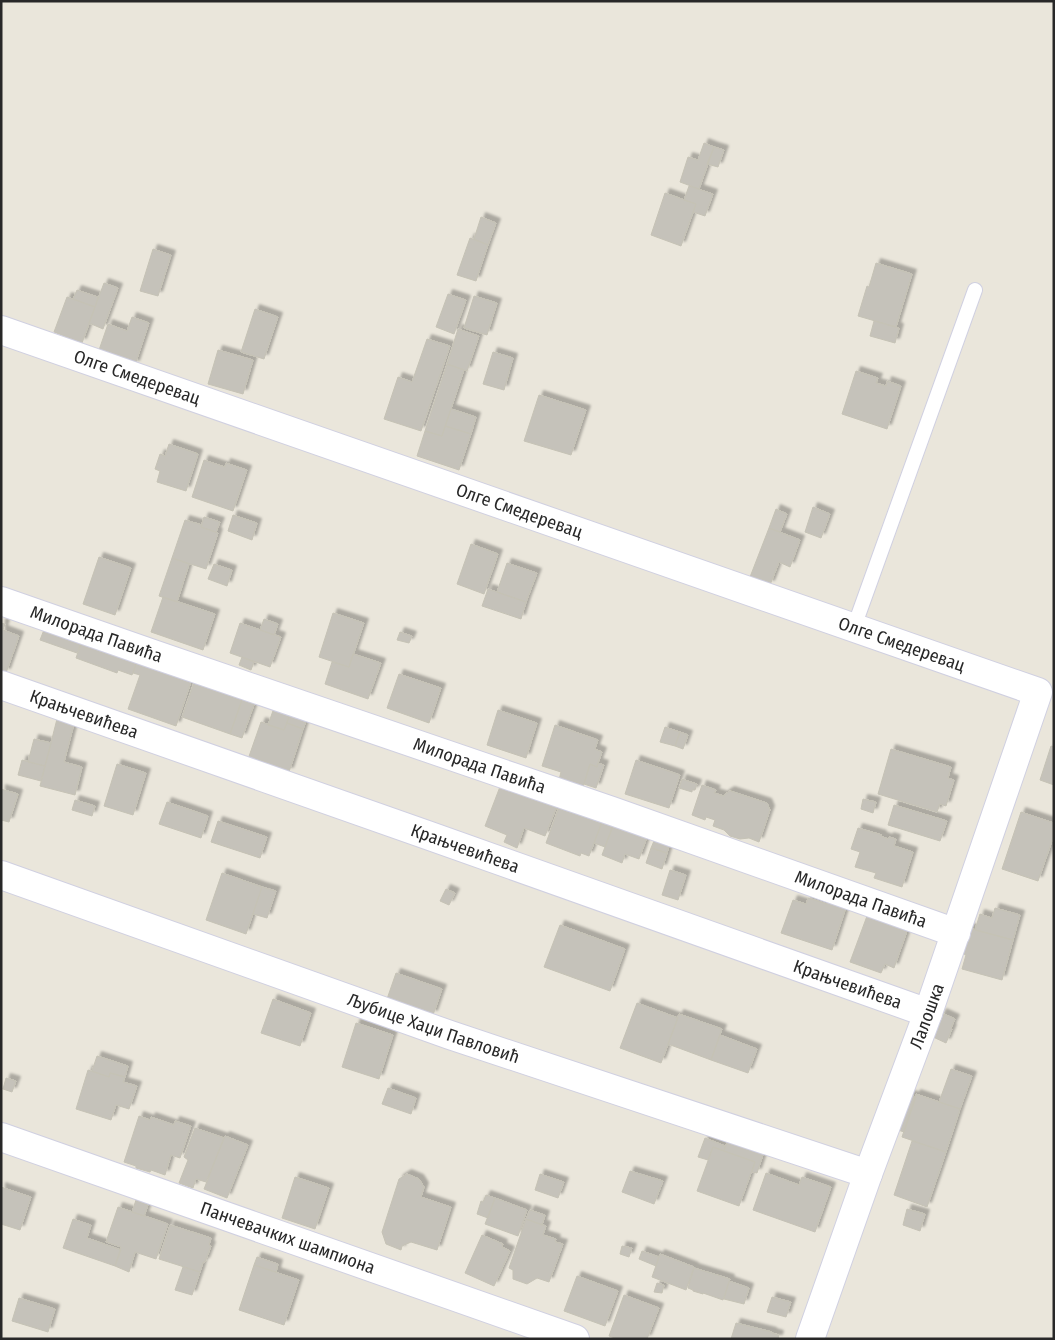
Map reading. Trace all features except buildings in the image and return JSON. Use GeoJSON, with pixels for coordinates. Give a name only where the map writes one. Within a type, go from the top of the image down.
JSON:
{"type":"FeatureCollection","features":[{"type":"Feature","properties":{"kind":"street","name":"Олге Смедеревац"},"geometry":{"type":"LineString","coordinates":[[1,330],[1038,692]]}},
{"type":"Feature","properties":{"kind":"street","name":"Милорада Павића"},"geometry":{"type":"LineString","coordinates":[[1,602],[612,811],[956,933]]}},
{"type":"Feature","properties":{"kind":"street","name":"Крањчевићева"},"geometry":{"type":"LineString","coordinates":[[1,685],[928,1014]]}},
{"type":"Feature","properties":{"kind":"street","name":"Лалошка"},"geometry":{"type":"LineString","coordinates":[[810,1339],[868,1174],[928,1014],[1038,692]]}},
{"type":"Feature","properties":{"kind":"street","name":"Љубице Хаџи Павловић"},"geometry":{"type":"LineString","coordinates":[[1,875],[450,1035],[868,1174]]}},
{"type":"Feature","properties":{"kind":"street","name":"Панчевачких шампиона"},"geometry":{"type":"LineString","coordinates":[[1,1137],[574,1339]]}},
{"type":"Feature","properties":{"kind":"lane"},"geometry":{"type":"LineString","coordinates":[[854,627],[975,290]]}}]}
